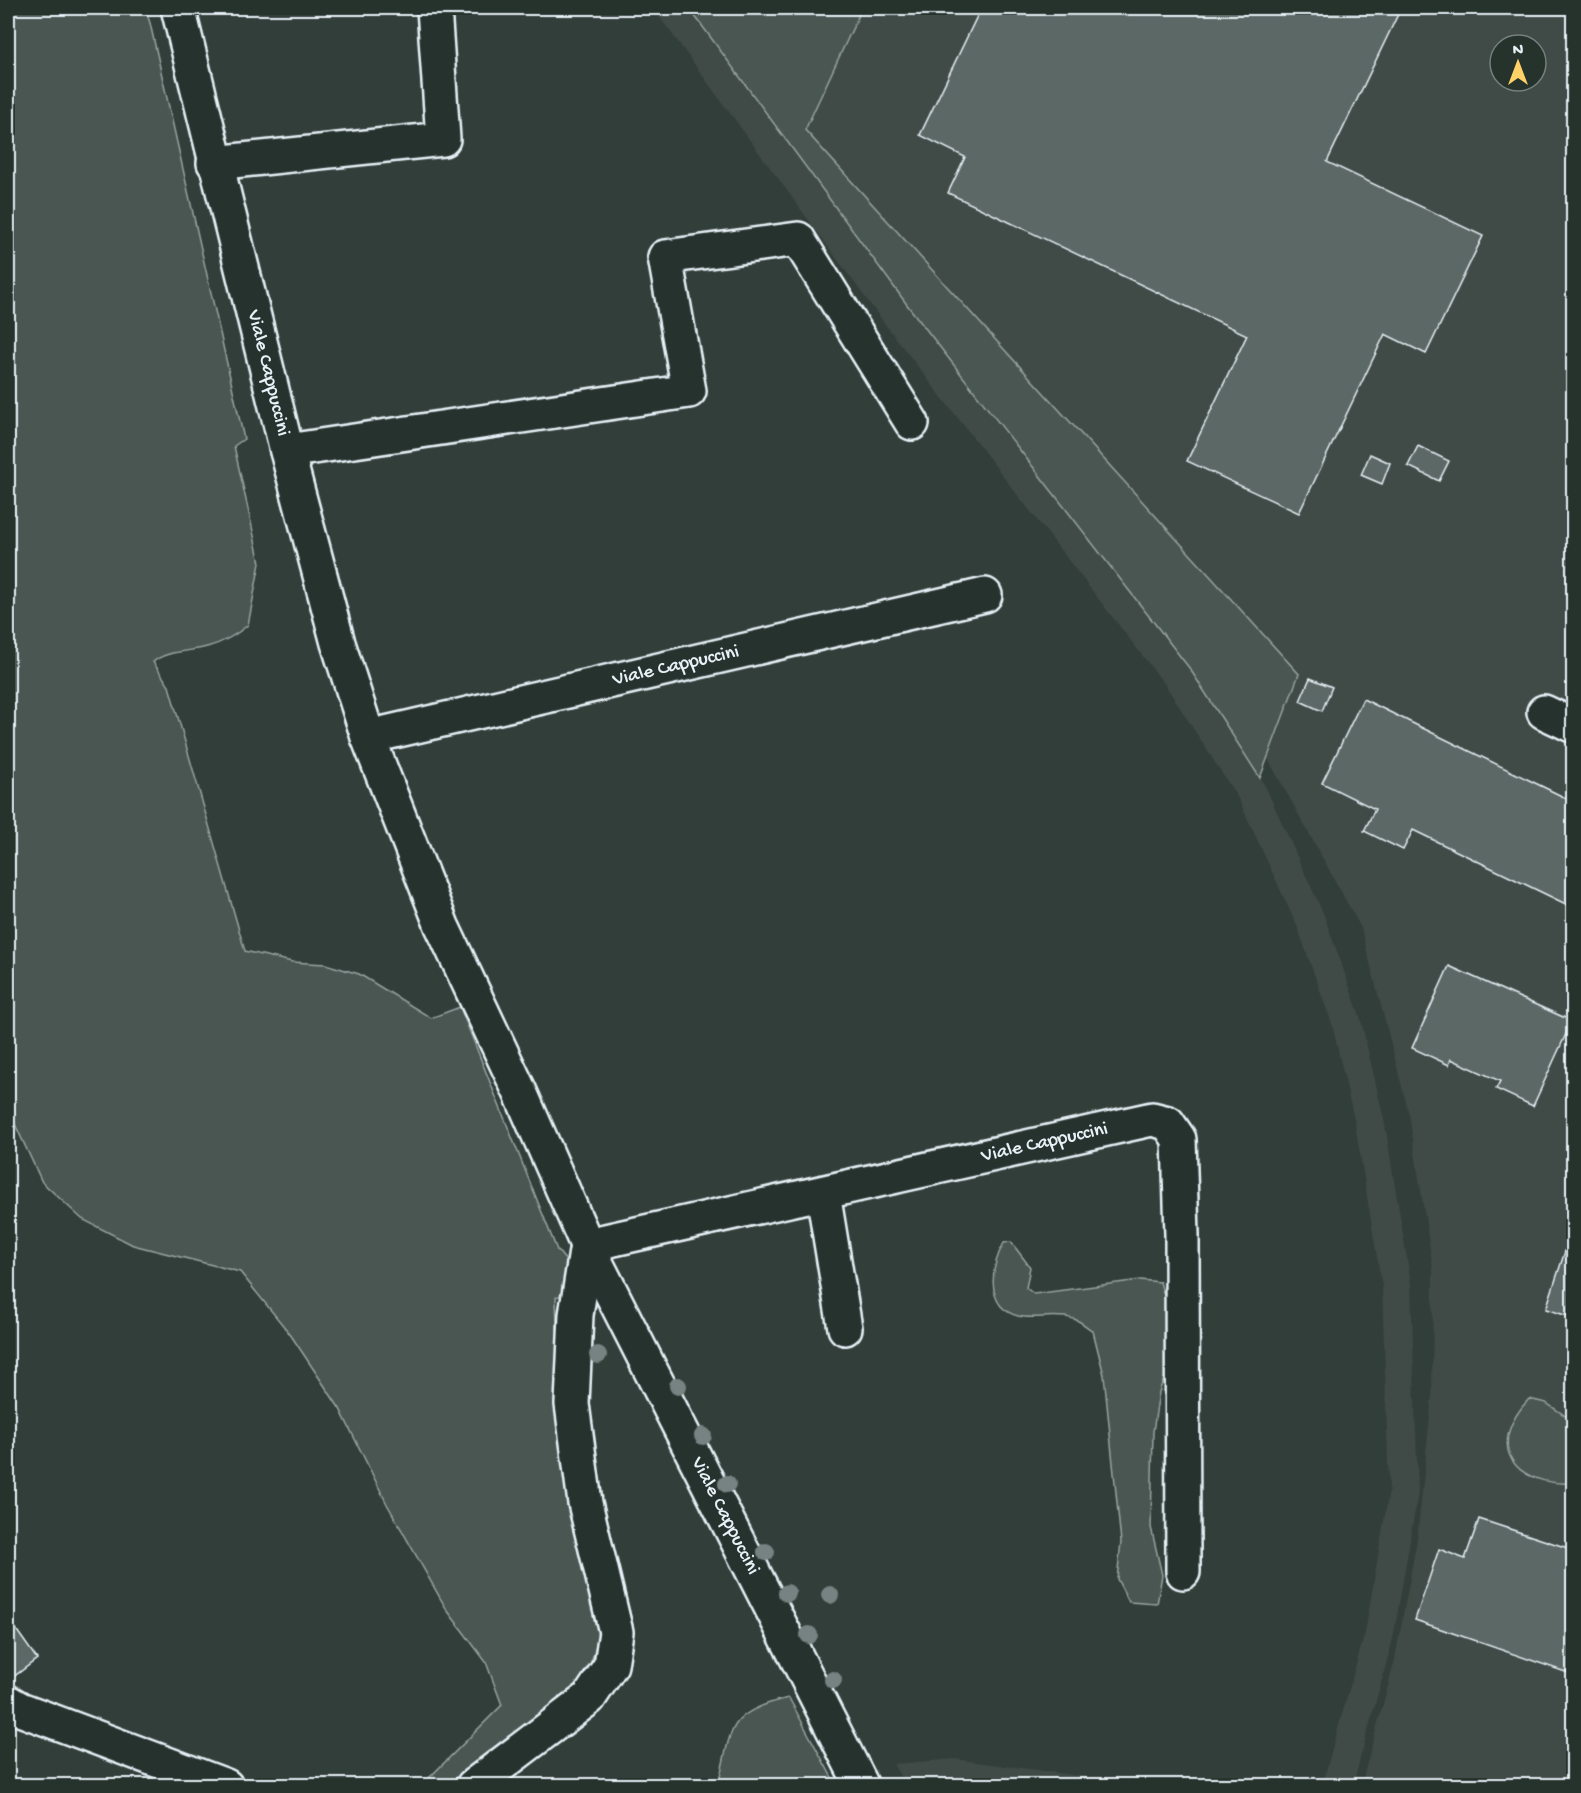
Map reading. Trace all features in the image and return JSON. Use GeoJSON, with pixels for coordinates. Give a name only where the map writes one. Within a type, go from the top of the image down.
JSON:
{"type":"FeatureCollection","features":[{"type":"Feature","properties":{"kind":"street","name":"Viale Cappuccini"},"geometry":{"type":"LineString","coordinates":[[178,8],[214,163],[287,451],[338,643],[368,737],[442,926],[520,1092],[587,1245],[862,1785]]}},
{"type":"Feature","properties":{"kind":"street"},"geometry":{"type":"LineString","coordinates":[[214,163],[443,139],[434,8]]}},
{"type":"Feature","properties":{"kind":"street"},"geometry":{"type":"LineString","coordinates":[[287,451],[689,391],[665,257],[798,239],[912,423]]}},
{"type":"Feature","properties":{"kind":"street","name":"Viale Cappuccini"},"geometry":{"type":"LineString","coordinates":[[368,737],[985,595]]}},
{"type":"Feature","properties":{"kind":"street"},"geometry":{"type":"LineString","coordinates":[[1544,712],[1574,726]]}},
{"type":"Feature","properties":{"kind":"street","name":"Viale Cappuccini"},"geometry":{"type":"LineString","coordinates":[[587,1245],[1152,1119],[1168,1123],[1179,1139],[1182,1235],[1183,1572]]}},
{"type":"Feature","properties":{"kind":"street"},"geometry":{"type":"LineString","coordinates":[[823,1193],[845,1328]]}},
{"type":"Feature","properties":{"kind":"street"},"geometry":{"type":"LineString","coordinates":[[473,1785],[589,1698],[611,1665],[616,1632],[585,1503],[572,1404],[576,1315],[587,1245]]}},
{"type":"Feature","properties":{"kind":"street"},"geometry":{"type":"LineString","coordinates":[[8,1702],[20,1709],[226,1785]]}},
{"type":"Feature","properties":{"kind":"shaded area"},"geometry":{"type":"Polygon","coordinates":[[[8,8],[145,8],[150,23],[244,439],[234,446],[260,563],[248,625],[218,643],[200,649],[165,655],[153,662],[169,686],[245,951],[292,962],[325,964],[359,974],[431,1018],[460,1007],[557,1250],[573,1269],[577,1288],[556,1297],[560,1420],[601,1631],[586,1677],[543,1720],[458,1785],[422,1785],[502,1705],[486,1662],[447,1610],[387,1504],[340,1409],[290,1334],[240,1272],[133,1245],[82,1219],[42,1182],[8,1109],[8,8]]]}},
{"type":"Feature","properties":{"kind":"shaded area"},"geometry":{"type":"Polygon","coordinates":[[[653,8],[689,8],[908,306],[1190,669],[1265,786],[1324,915],[1360,1016],[1384,1119],[1411,1283],[1418,1493],[1393,1639],[1353,1785],[1322,1785],[1365,1633],[1389,1491],[1382,1287],[1355,1124],[1332,1024],[1297,926],[1239,800],[1166,686],[884,323],[653,8]]]}},
{"type":"Feature","properties":{"kind":"shaded area"},"geometry":{"type":"Polygon","coordinates":[[[689,8],[862,8],[805,130],[1299,674],[1260,778],[1190,669],[908,306],[689,8]]]}},
{"type":"Feature","properties":{"kind":"shaded area"},"geometry":{"type":"Polygon","coordinates":[[[862,8],[1573,8],[1573,1785],[1361,1785],[1394,1664],[1417,1539],[1432,1397],[1433,1269],[1409,1114],[1361,928],[1268,759],[1299,674],[805,130],[862,8]]]}},
{"type":"Feature","properties":{"kind":"shaded area"},"geometry":{"type":"Polygon","coordinates":[[[1011,1242],[1030,1267],[1026,1288],[1034,1294],[1140,1280],[1160,1282],[1165,1299],[1168,1368],[1159,1392],[1153,1432],[1151,1527],[1162,1575],[1157,1604],[1129,1602],[1117,1579],[1121,1542],[1104,1375],[1093,1331],[1079,1321],[1067,1317],[1018,1316],[1007,1311],[1000,1304],[993,1285],[994,1274],[999,1252],[1004,1243],[1011,1242]]]}},
{"type":"Feature","properties":{"kind":"shaded area"},"geometry":{"type":"Polygon","coordinates":[[[1529,1399],[1546,1403],[1573,1421],[1573,1483],[1535,1478],[1521,1470],[1512,1460],[1508,1447],[1509,1433],[1516,1417],[1529,1399]]]}},
{"type":"Feature","properties":{"kind":"shaded area"},"geometry":{"type":"Polygon","coordinates":[[[789,1698],[836,1785],[718,1785],[729,1737],[734,1726],[752,1710],[789,1698]]]}},
{"type":"Feature","properties":{"kind":"shaded area"},"geometry":{"type":"Polygon","coordinates":[[[955,1759],[1147,1785],[905,1785],[893,1764],[955,1759]]]}},
{"type":"Feature","properties":{"kind":"building"},"geometry":{"type":"Polygon","coordinates":[[[981,8],[1401,8],[1327,162],[1483,236],[1426,354],[1385,334],[1299,513],[1187,461],[1247,335],[948,193],[965,157],[920,135],[981,8]]]}},
{"type":"Feature","properties":{"kind":"building"},"geometry":{"type":"Polygon","coordinates":[[[1418,446],[1449,461],[1439,481],[1408,466],[1418,446]]]}},
{"type":"Feature","properties":{"kind":"building"},"geometry":{"type":"Polygon","coordinates":[[[1370,454],[1390,463],[1382,484],[1361,475],[1370,454]]]}},
{"type":"Feature","properties":{"kind":"building"},"geometry":{"type":"Polygon","coordinates":[[[1310,678],[1332,687],[1322,711],[1300,701],[1310,678]]]}},
{"type":"Feature","properties":{"kind":"building"},"geometry":{"type":"Polygon","coordinates":[[[1363,699],[1574,802],[1574,908],[1413,830],[1403,850],[1364,831],[1375,809],[1322,783],[1363,699]]]}},
{"type":"Feature","properties":{"kind":"building"},"geometry":{"type":"Polygon","coordinates":[[[1449,966],[1572,1021],[1533,1106],[1496,1089],[1500,1081],[1451,1059],[1449,1065],[1412,1048],[1449,966]]]}},
{"type":"Feature","properties":{"kind":"building"},"geometry":{"type":"Polygon","coordinates":[[[1574,1224],[1574,1318],[1546,1309],[1574,1224]]]}},
{"type":"Feature","properties":{"kind":"building"},"geometry":{"type":"Polygon","coordinates":[[[1479,1519],[1574,1550],[1574,1675],[1415,1620],[1439,1549],[1465,1559],[1479,1519]]]}},
{"type":"Feature","properties":{"kind":"building"},"geometry":{"type":"Polygon","coordinates":[[[8,1618],[37,1659],[8,1681],[8,1618]]]}}]}
